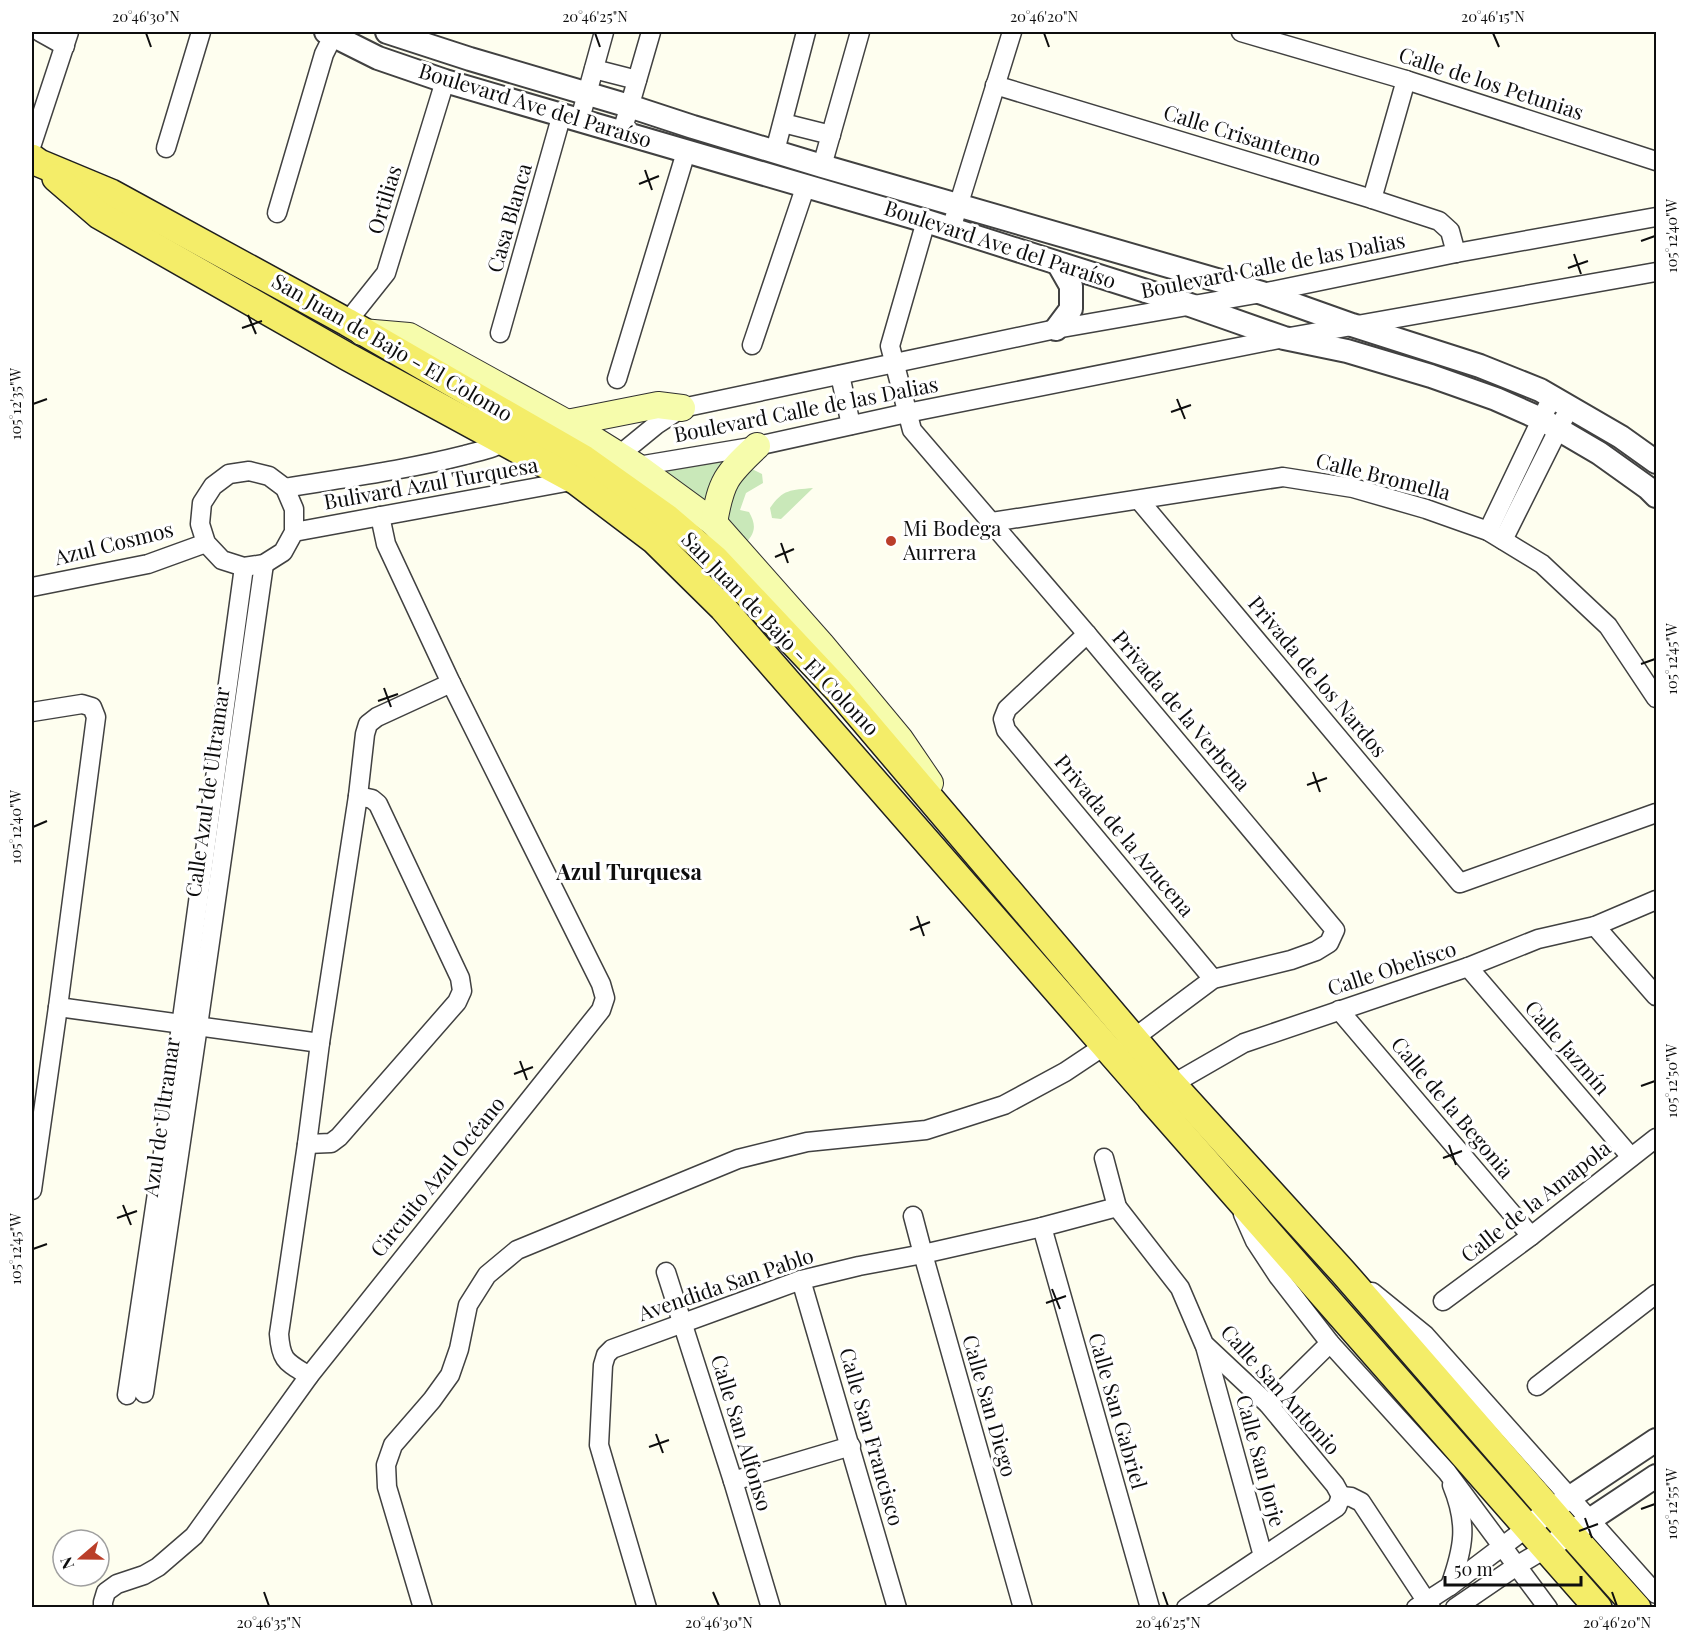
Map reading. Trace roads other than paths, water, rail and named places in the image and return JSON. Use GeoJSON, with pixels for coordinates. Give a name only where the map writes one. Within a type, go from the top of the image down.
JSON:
{"type":"FeatureCollection","features":[{"type":"Feature","properties":{"kind":"main road","name":"San Juan de Bajo - El Colomo"},"geometry":{"type":"LineString","coordinates":[[34,155],[111,193],[525,424],[618,464],[667,518],[715,559],[839,691],[982,860],[1123,1051]]}},
{"type":"Feature","properties":{"kind":"main road","name":"San Juan de Bajo - El Colomo"},"geometry":{"type":"LineString","coordinates":[[34,155],[99,215],[348,357],[576,481],[654,540],[723,608],[1123,1051],[1160,1089]]}},
{"type":"Feature","properties":{"kind":"main road"},"geometry":{"type":"LineString","coordinates":[[354,327],[409,336],[567,423],[618,464],[714,523],[821,644],[900,739],[982,860]]}},
{"type":"Feature","properties":{"kind":"main road"},"geometry":{"type":"LineString","coordinates":[[567,423],[658,405],[682,408]]}},
{"type":"Feature","properties":{"kind":"main road"},"geometry":{"type":"LineString","coordinates":[[714,523],[718,497],[725,480],[757,446]]}},
{"type":"Feature","properties":{"kind":"main road"},"geometry":{"type":"LineString","coordinates":[[1160,1089],[1235,1196],[1598,1608]]}},
{"type":"Feature","properties":{"kind":"main road"},"geometry":{"type":"LineString","coordinates":[[1160,1089],[1343,1272],[1560,1504],[1580,1527],[1637,1608]]}},
{"type":"Feature","properties":{"kind":"street"},"geometry":{"type":"LineString","coordinates":[[34,155],[67,39],[40,32]]}},
{"type":"Feature","properties":{"kind":"street"},"geometry":{"type":"LineString","coordinates":[[166,148],[201,32]]}},
{"type":"Feature","properties":{"kind":"street","name":"Boulevard Ave del Paraíso"},"geometry":{"type":"LineString","coordinates":[[391,32],[438,40],[587,93],[693,127],[1262,293],[1480,366],[1540,390],[1621,437],[1656,462]]}},
{"type":"Feature","properties":{"kind":"street","name":"Casa Blanca"},"geometry":{"type":"LineString","coordinates":[[500,333],[571,117],[587,93],[604,32]]}},
{"type":"Feature","properties":{"kind":"street"},"geometry":{"type":"LineString","coordinates":[[622,132],[651,32]]}},
{"type":"Feature","properties":{"kind":"street"},"geometry":{"type":"LineString","coordinates":[[776,152],[806,32]]}},
{"type":"Feature","properties":{"kind":"street"},"geometry":{"type":"LineString","coordinates":[[822,166],[860,32]]}},
{"type":"Feature","properties":{"kind":"street"},"geometry":{"type":"LineString","coordinates":[[951,229],[1012,32]]}},
{"type":"Feature","properties":{"kind":"street","name":"Calle de los Petunias"},"geometry":{"type":"LineString","coordinates":[[1241,32],[1406,80],[1656,161]]}},
{"type":"Feature","properties":{"kind":"street"},"geometry":{"type":"LineString","coordinates":[[277,213],[331,33]]}},
{"type":"Feature","properties":{"kind":"street","name":"Boulevard Ave del Paraíso"},"geometry":{"type":"LineString","coordinates":[[331,33],[378,58],[445,81],[926,221],[1284,338],[1347,351],[1431,376],[1496,399],[1550,424],[1599,453],[1656,496]]}},
{"type":"Feature","properties":{"kind":"street"},"geometry":{"type":"LineString","coordinates":[[594,69],[637,80]]}},
{"type":"Feature","properties":{"kind":"street"},"geometry":{"type":"LineString","coordinates":[[1372,199],[1406,80]]}},
{"type":"Feature","properties":{"kind":"street","name":"Ortilias"},"geometry":{"type":"LineString","coordinates":[[354,327],[386,273],[445,81]]}},
{"type":"Feature","properties":{"kind":"street","name":"Calle Crisantemo"},"geometry":{"type":"LineString","coordinates":[[995,85],[1439,221],[1450,231],[1456,253]]}},
{"type":"Feature","properties":{"kind":"street"},"geometry":{"type":"LineString","coordinates":[[783,123],[831,135]]}},
{"type":"Feature","properties":{"kind":"street"},"geometry":{"type":"LineString","coordinates":[[617,379],[686,152]]}},
{"type":"Feature","properties":{"kind":"street"},"geometry":{"type":"LineString","coordinates":[[752,345],[806,185]]}},
{"type":"Feature","properties":{"kind":"street","name":"Boulevard Calle de las Dalias"},"geometry":{"type":"LineString","coordinates":[[618,464],[656,425],[682,408],[1056,328],[1262,293],[1456,253],[1656,217]]}},
{"type":"Feature","properties":{"kind":"street","name":"Privada de la Verbena"},"geometry":{"type":"LineString","coordinates":[[926,221],[890,346],[912,430],[1087,634],[1335,930],[1329,943],[1316,951],[1291,960],[1213,979]]}},
{"type":"Feature","properties":{"kind":"street"},"geometry":{"type":"LineString","coordinates":[[1056,328],[1071,309],[1071,286],[1059,265]]}},
{"type":"Feature","properties":{"kind":"street","name":"Boulevard Calle de las Dalias"},"geometry":{"type":"LineString","coordinates":[[576,481],[618,464],[757,446],[907,413],[1284,338],[1656,272]]}},
{"type":"Feature","properties":{"kind":"street"},"geometry":{"type":"LineString","coordinates":[[1262,293],[1257,304],[1257,317],[1262,330]]}},
{"type":"Feature","properties":{"kind":"street"},"geometry":{"type":"LineString","coordinates":[[1284,338],[1294,330],[1300,320],[1299,306]]}},
{"type":"Feature","properties":{"kind":"street"},"geometry":{"type":"LineString","coordinates":[[840,375],[851,425]]}},
{"type":"Feature","properties":{"kind":"street"},"geometry":{"type":"LineString","coordinates":[[1496,535],[1561,402]]}},
{"type":"Feature","properties":{"kind":"street","name":"Bulivard Azul Turquesa"},"geometry":{"type":"LineString","coordinates":[[525,424],[505,442],[479,451],[442,460],[285,488],[294,509],[294,532],[576,481]]}},
{"type":"Feature","properties":{"kind":"street"},"geometry":{"type":"LineString","coordinates":[[285,488],[269,476],[249,471],[229,474],[213,486],[202,503],[200,524],[206,543],[222,560],[244,567],[264,564],[283,552],[294,532]]}},
{"type":"Feature","properties":{"kind":"street","name":"Calle Bromella"},"geometry":{"type":"LineString","coordinates":[[992,522],[1283,477],[1353,488],[1426,509],[1496,535],[1542,564],[1608,626],[1656,698]]}},
{"type":"Feature","properties":{"kind":"street","name":"Privada de los Nardos"},"geometry":{"type":"LineString","coordinates":[[1138,500],[1461,883],[1656,813]]}},
{"type":"Feature","properties":{"kind":"street","name":"Circuito Azul Océano"},"geometry":{"type":"LineString","coordinates":[[103,1608],[106,1592],[117,1584],[144,1575],[158,1567],[194,1536],[309,1376],[601,1010],[605,998],[601,984],[451,683],[386,544],[380,516]]}},
{"type":"Feature","properties":{"kind":"street","name":"Azul Cosmos"},"geometry":{"type":"LineString","coordinates":[[32,587],[148,564],[206,543]]}},
{"type":"Feature","properties":{"kind":"street","name":"Calle Azul de Ultramar"},"geometry":{"type":"LineString","coordinates":[[198,1026],[264,564]]}},
{"type":"Feature","properties":{"kind":"street","name":"Calle Azul de Ultramar"},"geometry":{"type":"LineString","coordinates":[[180,1024],[244,567]]}},
{"type":"Feature","properties":{"kind":"street","name":"Privada de la Azucena"},"geometry":{"type":"LineString","coordinates":[[1087,634],[1006,709],[1003,719],[1006,730],[1213,979]]}},
{"type":"Feature","properties":{"kind":"street"},"geometry":{"type":"LineString","coordinates":[[309,1376],[287,1361],[280,1350],[279,1334],[358,796],[365,734],[368,724],[377,717],[451,683]]}},
{"type":"Feature","properties":{"kind":"street"},"geometry":{"type":"LineString","coordinates":[[32,712],[82,704],[92,707],[96,717],[32,1190]]}},
{"type":"Feature","properties":{"kind":"street"},"geometry":{"type":"LineString","coordinates":[[307,1144],[331,1143],[339,1137],[457,1002],[462,991],[460,978],[378,804],[372,799],[358,796]]}},
{"type":"Feature","properties":{"kind":"street","name":"Calle Obelisco"},"geometry":{"type":"LineString","coordinates":[[1160,1089],[1244,1043],[1468,968],[1538,939],[1595,926],[1656,900]]}},
{"type":"Feature","properties":{"kind":"street"},"geometry":{"type":"LineString","coordinates":[[1595,926],[1656,996]]}},
{"type":"Feature","properties":{"kind":"street","name":"Calle Jazmín"},"geometry":{"type":"LineString","coordinates":[[1468,968],[1631,1157]]}},
{"type":"Feature","properties":{"kind":"street"},"geometry":{"type":"LineString","coordinates":[[423,1608],[387,1486],[386,1465],[393,1445],[450,1376],[459,1349],[468,1305],[487,1275],[517,1250],[738,1159],[807,1142],[926,1130],[1004,1105],[1065,1072],[1123,1051],[1213,979]]}},
{"type":"Feature","properties":{"kind":"street"},"geometry":{"type":"LineString","coordinates":[[58,1007],[320,1043]]}},
{"type":"Feature","properties":{"kind":"street","name":"Calle de la Begonia"},"geometry":{"type":"LineString","coordinates":[[1339,1010],[1531,1236]]}},
{"type":"Feature","properties":{"kind":"street","name":"Azul de Ultramar"},"geometry":{"type":"LineString","coordinates":[[180,1024],[136,1394],[198,1026]]}},
{"type":"Feature","properties":{"kind":"street","name":"Calle de la Amapola"},"geometry":{"type":"LineString","coordinates":[[1443,1301],[1531,1236],[1656,1138]]}},
{"type":"Feature","properties":{"kind":"street","name":"Calle San Antonio"},"geometry":{"type":"LineString","coordinates":[[1104,1158],[1117,1206],[1180,1288],[1204,1344],[1268,1404],[1335,1485],[1341,1496]]}},
{"type":"Feature","properties":{"kind":"street"},"geometry":{"type":"LineString","coordinates":[[1235,1196],[1255,1241],[1278,1276],[1330,1343],[1447,1472],[1548,1608]]}},
{"type":"Feature","properties":{"kind":"street","name":"Avendida San Pablo"},"geometry":{"type":"LineString","coordinates":[[647,1608],[599,1445],[603,1365],[606,1355],[612,1349],[801,1280],[1042,1227],[1117,1206]]}},
{"type":"Feature","properties":{"kind":"street","name":"Calle San Diego"},"geometry":{"type":"LineString","coordinates":[[913,1216],[1023,1608]]}},
{"type":"Feature","properties":{"kind":"street","name":"Calle San Gabriel"},"geometry":{"type":"LineString","coordinates":[[1042,1227],[1150,1608]]}},
{"type":"Feature","properties":{"kind":"street","name":"Calle San Alfonso"},"geometry":{"type":"LineString","coordinates":[[666,1272],[771,1608]]}},
{"type":"Feature","properties":{"kind":"street","name":"Calle San Francisco"},"geometry":{"type":"LineString","coordinates":[[801,1280],[897,1608]]}},
{"type":"Feature","properties":{"kind":"street"},"geometry":{"type":"LineString","coordinates":[[1537,1386],[1656,1294]]}},
{"type":"Feature","properties":{"kind":"street"},"geometry":{"type":"LineString","coordinates":[[1268,1404],[1330,1343]]}},
{"type":"Feature","properties":{"kind":"street","name":"Calle San Jorje"},"geometry":{"type":"LineString","coordinates":[[1204,1344],[1263,1556]]}},
{"type":"Feature","properties":{"kind":"street"},"geometry":{"type":"LineString","coordinates":[[1186,1608],[1337,1507],[1341,1496],[1351,1497],[1361,1502],[1425,1605],[1527,1527],[1656,1440]]}},
{"type":"Feature","properties":{"kind":"street"},"geometry":{"type":"LineString","coordinates":[[733,1481],[851,1446]]}},
{"type":"Feature","properties":{"kind":"street"},"geometry":{"type":"LineString","coordinates":[[1447,1472],[1457,1497],[1463,1528],[1460,1558],[1450,1586]]}},
{"type":"Feature","properties":{"kind":"street"},"geometry":{"type":"LineString","coordinates":[[1455,1608],[1656,1476]]}},
{"type":"Feature","properties":{"kind":"street"},"geometry":{"type":"LineString","coordinates":[[1580,1527],[1656,1594]]}},
{"type":"Feature","properties":{"kind":"place","name":"Mi Bodega Aurrera"},"geometry":{"type":"Point","coordinates":[891,541]}},
{"type":"Feature","properties":{"kind":"district","name":"Azul Turquesa"},"geometry":{"type":"Point","coordinates":[629,872]}}]}
